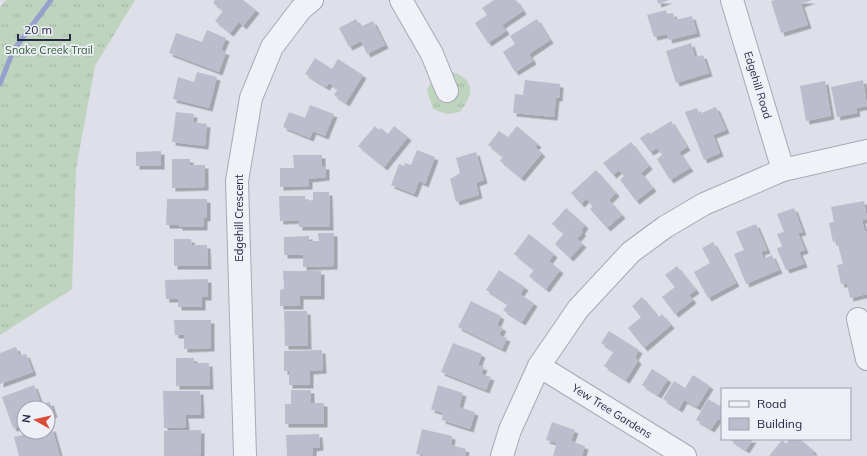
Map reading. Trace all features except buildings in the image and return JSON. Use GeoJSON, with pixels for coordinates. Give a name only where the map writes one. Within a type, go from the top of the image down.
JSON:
{"type":"FeatureCollection","features":[{"type":"Feature","properties":{"kind":"street","name":"Edgehill Crescent"},"geometry":{"type":"LineString","coordinates":[[244,456],[237,181],[242,146],[251,98],[272,47],[301,9],[312,0]]}},
{"type":"Feature","properties":{"kind":"street"},"geometry":{"type":"LineString","coordinates":[[401,0],[432,54],[447,91]]}},
{"type":"Feature","properties":{"kind":"street","name":"Edgehill Road"},"geometry":{"type":"LineString","coordinates":[[732,0],[783,170]]}},
{"type":"Feature","properties":{"kind":"street"},"geometry":{"type":"LineString","coordinates":[[502,456],[510,430],[539,366],[578,309],[631,252],[665,227],[704,204],[783,170],[867,151]]}},
{"type":"Feature","properties":{"kind":"street"},"geometry":{"type":"LineString","coordinates":[[858,319],[867,359]]}},
{"type":"Feature","properties":{"kind":"street","name":"Yew Tree Gardens"},"geometry":{"type":"LineString","coordinates":[[539,366],[685,456]]}},
{"type":"Feature","properties":{"kind":"green space","name":"Snake Creek Trail"},"geometry":{"type":"Polygon","coordinates":[[[6,0],[135,0],[95,66],[76,169],[72,289],[0,335],[0,7],[6,0]]]}},
{"type":"Feature","properties":{"kind":"green space"},"geometry":{"type":"Polygon","coordinates":[[[446,70],[462,76],[470,85],[469,97],[460,112],[447,114],[433,109],[427,90],[434,76],[446,70]]]}},
{"type":"Feature","properties":{"kind":"waterway"},"geometry":{"type":"LineString","coordinates":[[0,84],[13,51],[51,0]]}}]}
